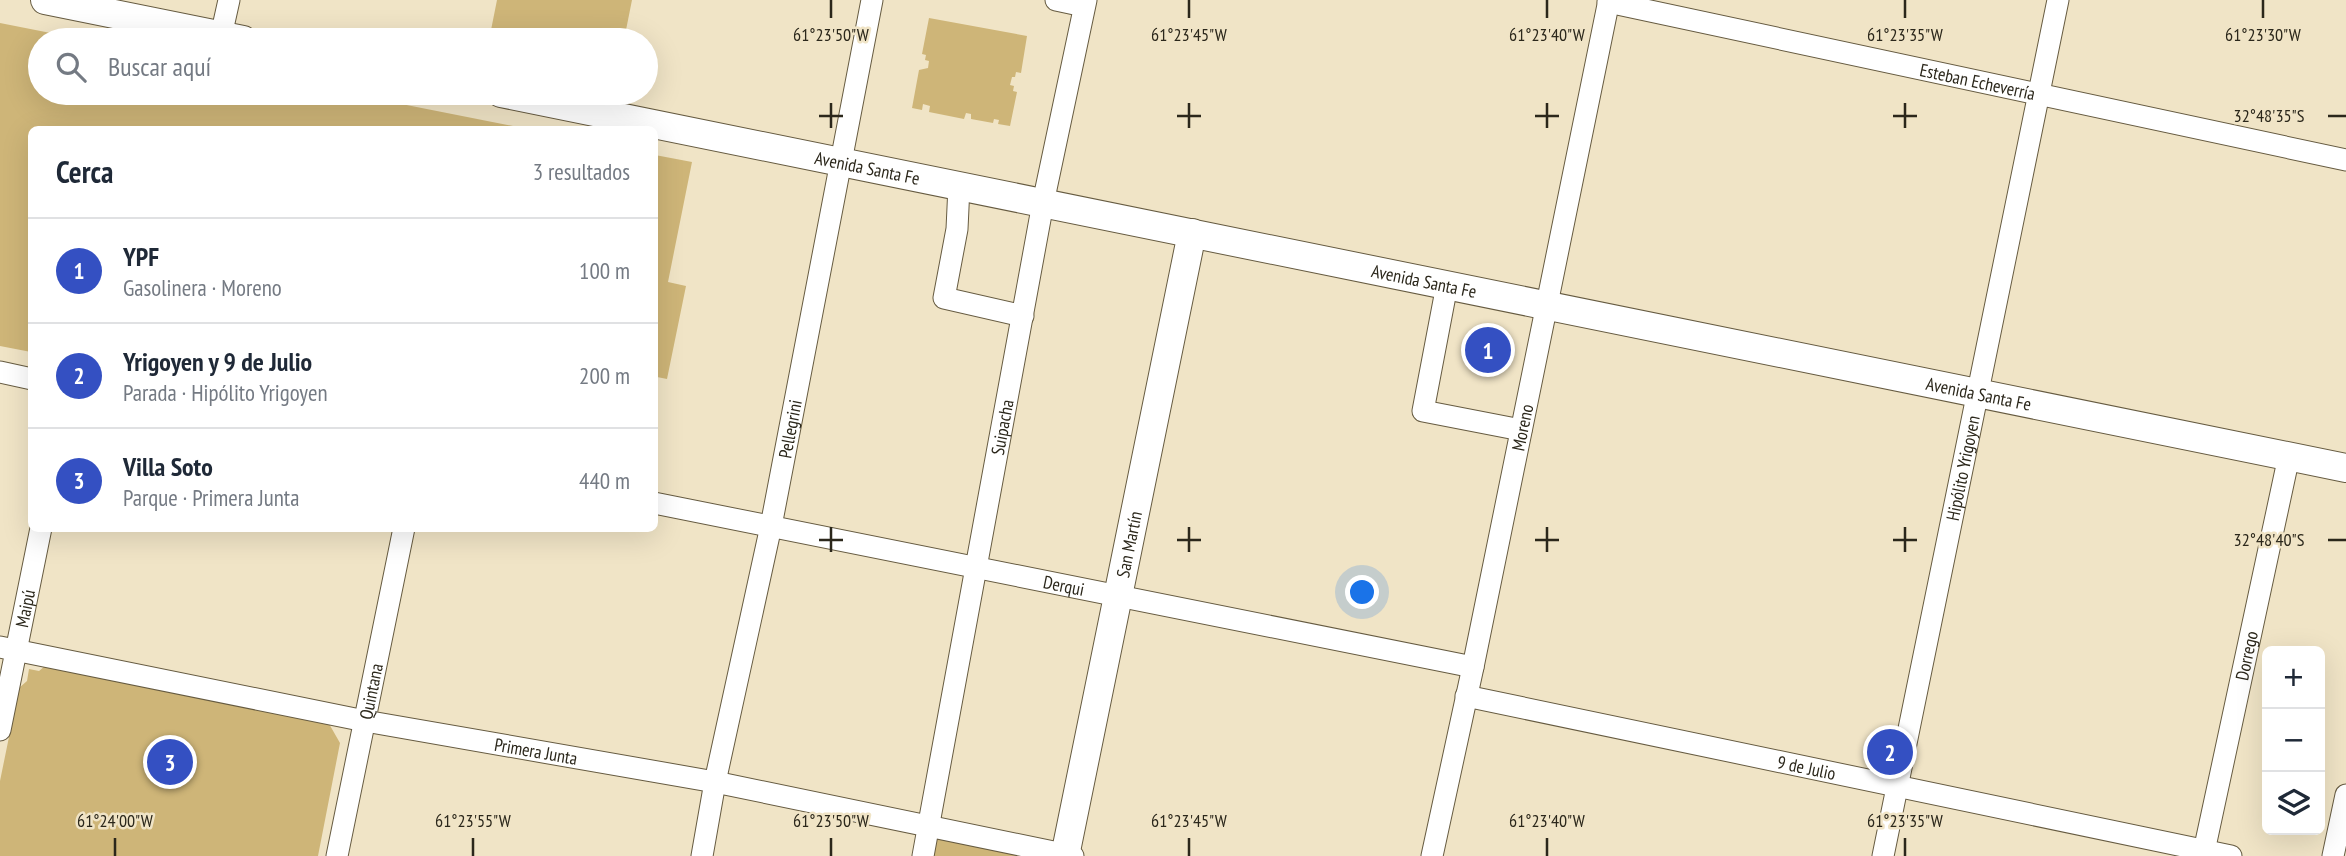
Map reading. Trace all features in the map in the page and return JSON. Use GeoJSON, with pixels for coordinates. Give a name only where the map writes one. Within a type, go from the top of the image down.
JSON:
{"type":"FeatureCollection","features":[{"type":"Feature","properties":{"kind":"main road"},"geometry":{"type":"LineString","coordinates":[[44,0],[183,28]]}},
{"type":"Feature","properties":{"kind":"main road","name":"Avenida Santa Fe"},"geometry":{"type":"LineString","coordinates":[[560,105],[2346,468]]}},
{"type":"Feature","properties":{"kind":"main road","name":"San Martín"},"geometry":{"type":"LineString","coordinates":[[1068,855],[1192,233]]}},
{"type":"Feature","properties":{"kind":"street"},"geometry":{"type":"LineString","coordinates":[[229,0],[231,28]]}},
{"type":"Feature","properties":{"kind":"street","name":"Pellegrini"},"geometry":{"type":"LineString","coordinates":[[702,856],[715,782],[771,526],[872,0]]}},
{"type":"Feature","properties":{"kind":"street"},"geometry":{"type":"LineString","coordinates":[[1056,0],[1085,3]]}},
{"type":"Feature","properties":{"kind":"street","name":"Hipólito Yrigoyen"},"geometry":{"type":"LineString","coordinates":[[1883,856],[2058,0]]}},
{"type":"Feature","properties":{"kind":"street","name":"Esteban Echeverría"},"geometry":{"type":"LineString","coordinates":[[1608,1],[2038,96],[2346,160]]}},
{"type":"Feature","properties":{"kind":"street","name":"Moreno"},"geometry":{"type":"LineString","coordinates":[[1432,856],[1608,1]]}},
{"type":"Feature","properties":{"kind":"street","name":"Suipacha"},"geometry":{"type":"LineString","coordinates":[[923,856],[1044,203],[1085,3]]}},
{"type":"Feature","properties":{"kind":"street"},"geometry":{"type":"LineString","coordinates":[[959,186],[957,229],[944,298],[1023,316]]}},
{"type":"Feature","properties":{"kind":"street"},"geometry":{"type":"LineString","coordinates":[[1447,285],[1423,411],[1521,430]]}},
{"type":"Feature","properties":{"kind":"street"},"geometry":{"type":"LineString","coordinates":[[0,372],[28,378]]}},
{"type":"Feature","properties":{"kind":"street","name":"Dorrego"},"geometry":{"type":"LineString","coordinates":[[2204,853],[2289,456]]}},
{"type":"Feature","properties":{"kind":"street","name":"Derqui"},"geometry":{"type":"LineString","coordinates":[[658,504],[1473,667]]}},
{"type":"Feature","properties":{"kind":"street","name":"Maipú"},"geometry":{"type":"LineString","coordinates":[[0,730],[8,649],[40,532]]}},
{"type":"Feature","properties":{"kind":"street","name":"Quintana"},"geometry":{"type":"LineString","coordinates":[[337,856],[403,532]]}},
{"type":"Feature","properties":{"kind":"street","name":"Primera Junta"},"geometry":{"type":"LineString","coordinates":[[8,649],[365,720],[715,782],[1068,855]]}},
{"type":"Feature","properties":{"kind":"street","name":"9 de Julio"},"geometry":{"type":"LineString","coordinates":[[1466,696],[2204,853],[2231,856]]}},
{"type":"Feature","properties":{"kind":"street"},"geometry":{"type":"LineString","coordinates":[[2333,856],[2346,794]]}},
{"type":"Feature","properties":{"kind":"shaded area"},"geometry":{"type":"Polygon","coordinates":[[[497,0],[632,0],[626,28],[491,28],[497,0]]]}},
{"type":"Feature","properties":{"kind":"shaded area"},"geometry":{"type":"Polygon","coordinates":[[[929,18],[1027,36],[1021,73],[1016,72],[1010,85],[1014,86],[1013,91],[1017,92],[1010,126],[998,124],[999,120],[994,119],[993,123],[971,119],[971,114],[966,113],[964,119],[929,112],[930,106],[923,104],[922,110],[912,108],[919,70],[928,68],[929,61],[925,60],[926,55],[922,54],[929,18]]]}},
{"type":"Feature","properties":{"kind":"shaded area"},"geometry":{"type":"Polygon","coordinates":[[[0,23],[28,29],[28,105],[407,105],[513,126],[28,126],[28,351],[0,346],[0,23]]]}},
{"type":"Feature","properties":{"kind":"shaded area"},"geometry":{"type":"Polygon","coordinates":[[[658,156],[692,162],[668,282],[686,286],[667,379],[658,377],[658,156]]]}},
{"type":"Feature","properties":{"kind":"shaded area"},"geometry":{"type":"Polygon","coordinates":[[[45,666],[328,722],[340,743],[318,856],[0,856],[0,781],[19,688],[27,681],[29,669],[39,671],[45,666]]]}},
{"type":"Feature","properties":{"kind":"shaded area"},"geometry":{"type":"Polygon","coordinates":[[[928,826],[1065,856],[923,856],[928,826]]]}},
{"type":"Feature","properties":{"kind":"place","name":"YPF"},"geometry":{"type":"Point","coordinates":[1488,350]}},
{"type":"Feature","properties":{"kind":"place","name":"Yrigoyen y 9 de Julio"},"geometry":{"type":"Point","coordinates":[1890,752]}},
{"type":"Feature","properties":{"kind":"place","name":"Villa Soto"},"geometry":{"type":"Point","coordinates":[170,762]}}]}
